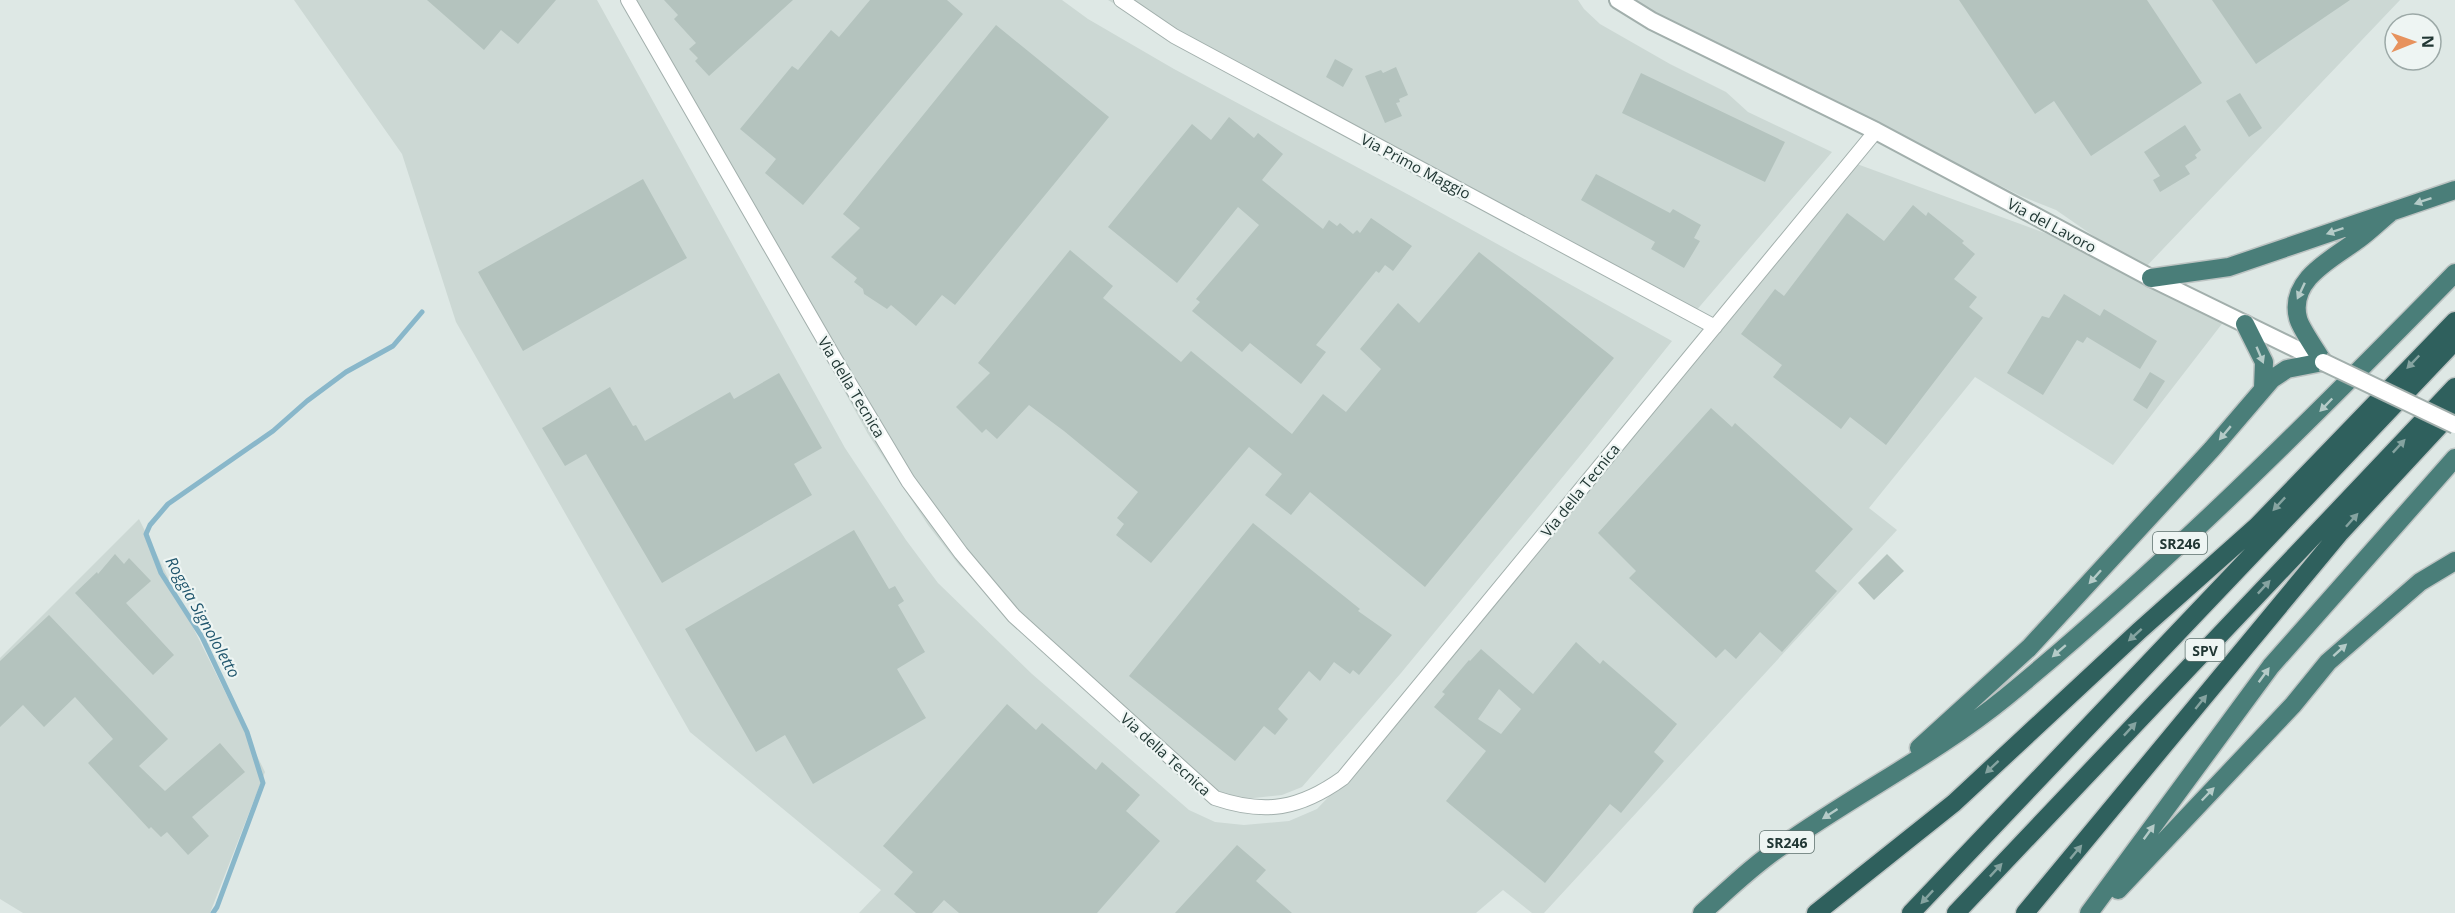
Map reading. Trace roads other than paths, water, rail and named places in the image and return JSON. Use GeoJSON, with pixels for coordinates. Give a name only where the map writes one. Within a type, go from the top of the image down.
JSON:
{"type":"FeatureCollection","features":[{"type":"Feature","properties":{"kind":"highway"},"geometry":{"type":"LineString","coordinates":[[2151,278],[2229,267],[2455,190]]}},
{"type":"Feature","properties":{"kind":"highway"},"geometry":{"type":"LineString","coordinates":[[1879,782],[1967,706],[2029,648],[2212,449],[2263,388],[2287,369],[2323,362],[2298,319],[2296,302],[2302,286],[2313,273],[2362,237],[2391,212]]}},
{"type":"Feature","properties":{"kind":"highway","name":"SR246"},"geometry":{"type":"LineString","coordinates":[[1702,913],[1779,847],[1936,748],[2005,698],[2196,528],[2317,414],[2455,273]]}},
{"type":"Feature","properties":{"kind":"highway"},"geometry":{"type":"LineString","coordinates":[[1816,913],[1954,803],[2139,631],[2258,526],[2455,321]]}},
{"type":"Feature","properties":{"kind":"highway"},"geometry":{"type":"LineString","coordinates":[[2245,324],[2264,362],[2263,388]]}},
{"type":"Feature","properties":{"kind":"highway","name":"SPV"},"geometry":{"type":"LineString","coordinates":[[1911,913],[2455,341]]}},
{"type":"Feature","properties":{"kind":"highway","name":"SPV"},"geometry":{"type":"LineString","coordinates":[[1956,913],[2455,387]]}},
{"type":"Feature","properties":{"kind":"highway"},"geometry":{"type":"LineString","coordinates":[[2025,913],[2339,534],[2455,408]]}},
{"type":"Feature","properties":{"kind":"highway"},"geometry":{"type":"LineString","coordinates":[[2089,913],[2271,666],[2455,458]]}},
{"type":"Feature","properties":{"kind":"highway"},"geometry":{"type":"LineString","coordinates":[[2097,913],[2293,705],[2328,662],[2405,594],[2455,561]]}},
{"type":"Feature","properties":{"kind":"street","name":"Via della Tecnica"},"geometry":{"type":"LineString","coordinates":[[628,0],[847,380],[908,481],[961,553],[1014,616],[1215,798],[1236,805],[1267,809],[1293,805],[1322,793],[1343,778],[1876,131]]}},
{"type":"Feature","properties":{"kind":"street","name":"Via Primo Maggio"},"geometry":{"type":"LineString","coordinates":[[1121,0],[1174,36],[1715,327]]}},
{"type":"Feature","properties":{"kind":"street","name":"Via del Lavoro"},"geometry":{"type":"LineString","coordinates":[[1618,0],[1652,21],[1876,131],[2151,278],[2455,425]]}},
{"type":"Feature","properties":{"kind":"waterway","name":"Roggia Signololetto"},"geometry":{"type":"LineString","coordinates":[[213,913],[263,783],[247,732],[202,637],[161,573],[146,534],[150,525],[168,504],[273,431],[307,401],[346,372],[393,346],[422,312]]}}]}
